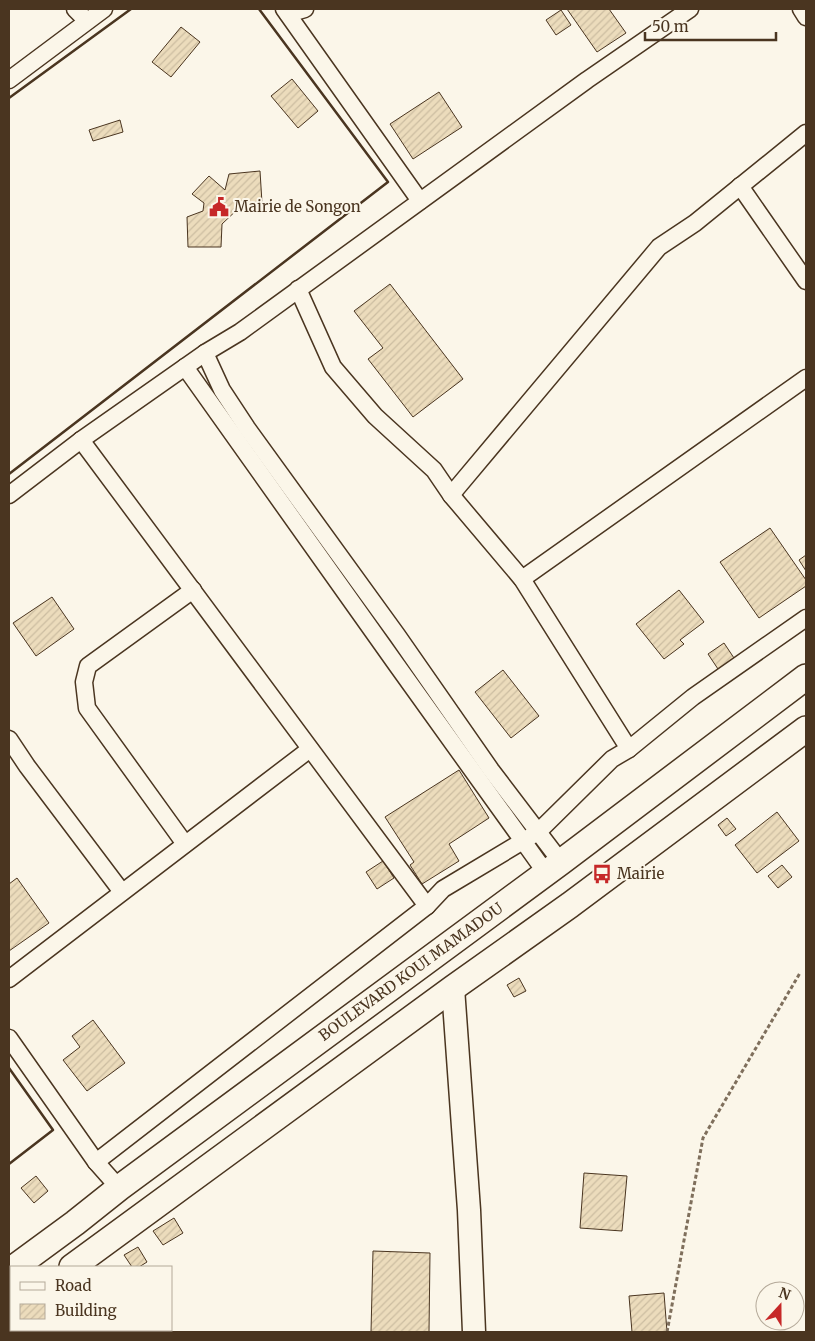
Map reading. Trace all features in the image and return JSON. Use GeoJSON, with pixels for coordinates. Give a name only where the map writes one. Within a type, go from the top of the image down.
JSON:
{"type":"FeatureCollection","features":[{"type":"Feature","properties":{"kind":"main road","name":"BOULEVARD KOUI MAMADOU"},"geometry":{"type":"LineString","coordinates":[[17,1266],[118,1188],[553,868],[806,677]]}},
{"type":"Feature","properties":{"kind":"main road"},"geometry":{"type":"LineString","coordinates":[[73,1266],[453,988],[570,905],[806,729]]}},
{"type":"Feature","properties":{"kind":"street"},"geometry":{"type":"LineString","coordinates":[[75,9],[87,21]]}},
{"type":"Feature","properties":{"kind":"street"},"geometry":{"type":"LineString","coordinates":[[9,80],[104,9]]}},
{"type":"Feature","properties":{"kind":"street"},"geometry":{"type":"LineString","coordinates":[[305,9],[286,11],[420,201]]}},
{"type":"Feature","properties":{"kind":"street"},"geometry":{"type":"LineString","coordinates":[[9,495],[81,440],[205,353],[240,332],[587,80],[690,9]]}},
{"type":"Feature","properties":{"kind":"street"},"geometry":{"type":"LineString","coordinates":[[801,9],[806,17]]}},
{"type":"Feature","properties":{"kind":"street"},"geometry":{"type":"LineString","coordinates":[[451,495],[659,247],[695,223],[806,133]]}},
{"type":"Feature","properties":{"kind":"street"},"geometry":{"type":"LineString","coordinates":[[740,186],[806,281]]}},
{"type":"Feature","properties":{"kind":"street"},"geometry":{"type":"LineString","coordinates":[[298,289],[333,367],[375,416],[434,470],[451,495],[522,579],[629,749]]}},
{"type":"Feature","properties":{"kind":"street"},"geometry":{"type":"LineString","coordinates":[[205,353],[222,390],[247,428],[397,635],[491,770],[538,832],[553,868]]}},
{"type":"Feature","properties":{"kind":"street"},"geometry":{"type":"LineString","coordinates":[[185,367],[477,780],[523,842],[553,868]]}},
{"type":"Feature","properties":{"kind":"street"},"geometry":{"type":"LineString","coordinates":[[522,579],[806,378]]}},
{"type":"Feature","properties":{"kind":"street"},"geometry":{"type":"LineString","coordinates":[[81,440],[427,906]]}},
{"type":"Feature","properties":{"kind":"street"},"geometry":{"type":"LineString","coordinates":[[185,844],[87,708],[84,682],[88,666],[193,590]]}},
{"type":"Feature","properties":{"kind":"street"},"geometry":{"type":"LineString","coordinates":[[96,1162],[427,906],[443,889],[538,832],[612,758],[629,749],[693,697],[806,618]]}},
{"type":"Feature","properties":{"kind":"street"},"geometry":{"type":"LineString","coordinates":[[9,739],[27,766],[122,892]]}},
{"type":"Feature","properties":{"kind":"street"},"geometry":{"type":"LineString","coordinates":[[9,979],[310,749]]}},
{"type":"Feature","properties":{"kind":"street"},"geometry":{"type":"LineString","coordinates":[[453,988],[469,1210],[474,1332]]}},
{"type":"Feature","properties":{"kind":"street"},"geometry":{"type":"LineString","coordinates":[[9,1038],[96,1162],[118,1188]]}},
{"type":"Feature","properties":{"kind":"path"},"geometry":{"type":"LineString","coordinates":[[668,1332],[703,1138],[800,973]]}},
{"type":"Feature","properties":{"kind":"building"},"geometry":{"type":"Polygon","coordinates":[[[567,9],[609,9],[626,33],[597,52],[567,9]]]}},
{"type":"Feature","properties":{"kind":"building"},"geometry":{"type":"Polygon","coordinates":[[[561,10],[571,25],[556,35],[546,20],[561,10]]]}},
{"type":"Feature","properties":{"kind":"building"},"geometry":{"type":"Polygon","coordinates":[[[181,27],[200,42],[171,77],[152,62],[181,27]]]}},
{"type":"Feature","properties":{"kind":"building"},"geometry":{"type":"Polygon","coordinates":[[[292,79],[318,111],[298,128],[271,96],[292,79]]]}},
{"type":"Feature","properties":{"kind":"building"},"geometry":{"type":"Polygon","coordinates":[[[439,92],[462,127],[413,159],[390,124],[439,92]]]}},
{"type":"Feature","properties":{"kind":"building"},"geometry":{"type":"Polygon","coordinates":[[[120,120],[123,132],[93,141],[89,130],[120,120]]]}},
{"type":"Feature","properties":{"kind":"building"},"geometry":{"type":"Polygon","coordinates":[[[260,171],[262,203],[241,206],[222,224],[221,247],[188,247],[187,217],[203,211],[204,203],[192,194],[209,176],[225,190],[229,174],[260,171]]]}},
{"type":"Feature","properties":{"kind":"building"},"geometry":{"type":"Polygon","coordinates":[[[390,284],[463,379],[413,417],[368,359],[383,348],[354,311],[390,284]]]}},
{"type":"Feature","properties":{"kind":"building"},"geometry":{"type":"Polygon","coordinates":[[[770,528],[806,580],[806,586],[759,618],[720,562],[770,528]]]}},
{"type":"Feature","properties":{"kind":"building"},"geometry":{"type":"Polygon","coordinates":[[[806,555],[806,571],[799,560],[806,555]]]}},
{"type":"Feature","properties":{"kind":"building"},"geometry":{"type":"Polygon","coordinates":[[[679,590],[704,622],[680,640],[684,644],[664,659],[636,624],[679,590]]]}},
{"type":"Feature","properties":{"kind":"building"},"geometry":{"type":"Polygon","coordinates":[[[52,597],[74,629],[36,656],[13,623],[52,597]]]}},
{"type":"Feature","properties":{"kind":"building"},"geometry":{"type":"Polygon","coordinates":[[[724,643],[736,661],[720,672],[708,654],[724,643]]]}},
{"type":"Feature","properties":{"kind":"building"},"geometry":{"type":"Polygon","coordinates":[[[503,670],[539,716],[511,738],[475,692],[503,670]]]}},
{"type":"Feature","properties":{"kind":"building"},"geometry":{"type":"Polygon","coordinates":[[[459,770],[489,818],[449,844],[459,861],[422,884],[410,865],[414,862],[385,817],[459,770]]]}},
{"type":"Feature","properties":{"kind":"building"},"geometry":{"type":"Polygon","coordinates":[[[777,812],[799,841],[757,873],[735,845],[777,812]]]}},
{"type":"Feature","properties":{"kind":"building"},"geometry":{"type":"Polygon","coordinates":[[[727,818],[736,829],[726,836],[718,825],[727,818]]]}},
{"type":"Feature","properties":{"kind":"building"},"geometry":{"type":"Polygon","coordinates":[[[383,861],[394,878],[377,889],[366,872],[383,861]]]}},
{"type":"Feature","properties":{"kind":"building"},"geometry":{"type":"Polygon","coordinates":[[[782,865],[792,877],[778,888],[768,876],[782,865]]]}},
{"type":"Feature","properties":{"kind":"building"},"geometry":{"type":"Polygon","coordinates":[[[17,878],[49,923],[9,951],[9,884],[17,878]]]}},
{"type":"Feature","properties":{"kind":"building"},"geometry":{"type":"Polygon","coordinates":[[[519,978],[526,991],[514,997],[507,985],[519,978]]]}},
{"type":"Feature","properties":{"kind":"building"},"geometry":{"type":"Polygon","coordinates":[[[93,1020],[125,1063],[87,1091],[63,1060],[80,1047],[72,1036],[93,1020]]]}},
{"type":"Feature","properties":{"kind":"building"},"geometry":{"type":"Polygon","coordinates":[[[584,1173],[627,1176],[622,1231],[580,1228],[584,1173]]]}},
{"type":"Feature","properties":{"kind":"building"},"geometry":{"type":"Polygon","coordinates":[[[36,1176],[48,1191],[34,1203],[21,1188],[36,1176]]]}},
{"type":"Feature","properties":{"kind":"building"},"geometry":{"type":"Polygon","coordinates":[[[174,1218],[183,1233],[163,1245],[153,1231],[174,1218]]]}},
{"type":"Feature","properties":{"kind":"building"},"geometry":{"type":"Polygon","coordinates":[[[138,1247],[147,1262],[141,1266],[131,1266],[124,1255],[138,1247]]]}},
{"type":"Feature","properties":{"kind":"building"},"geometry":{"type":"Polygon","coordinates":[[[373,1251],[430,1253],[429,1332],[371,1332],[373,1251]]]}},
{"type":"Feature","properties":{"kind":"building"},"geometry":{"type":"Polygon","coordinates":[[[664,1293],[667,1332],[632,1332],[629,1296],[664,1293]]]}},
{"type":"Feature","properties":{"kind":"wall"},"geometry":{"type":"LineString","coordinates":[[9,98],[131,9]]}},
{"type":"Feature","properties":{"kind":"wall"},"geometry":{"type":"LineString","coordinates":[[9,474],[388,182],[259,9]]}},
{"type":"Feature","properties":{"kind":"wall"},"geometry":{"type":"LineString","coordinates":[[9,1068],[53,1130],[9,1164]]}},
{"type":"Feature","properties":{"kind":"place","name":"Mairie de Songon"},"geometry":{"type":"Point","coordinates":[219,207]}},
{"type":"Feature","properties":{"kind":"place","name":"Mairie"},"geometry":{"type":"Point","coordinates":[602,874]}}]}
